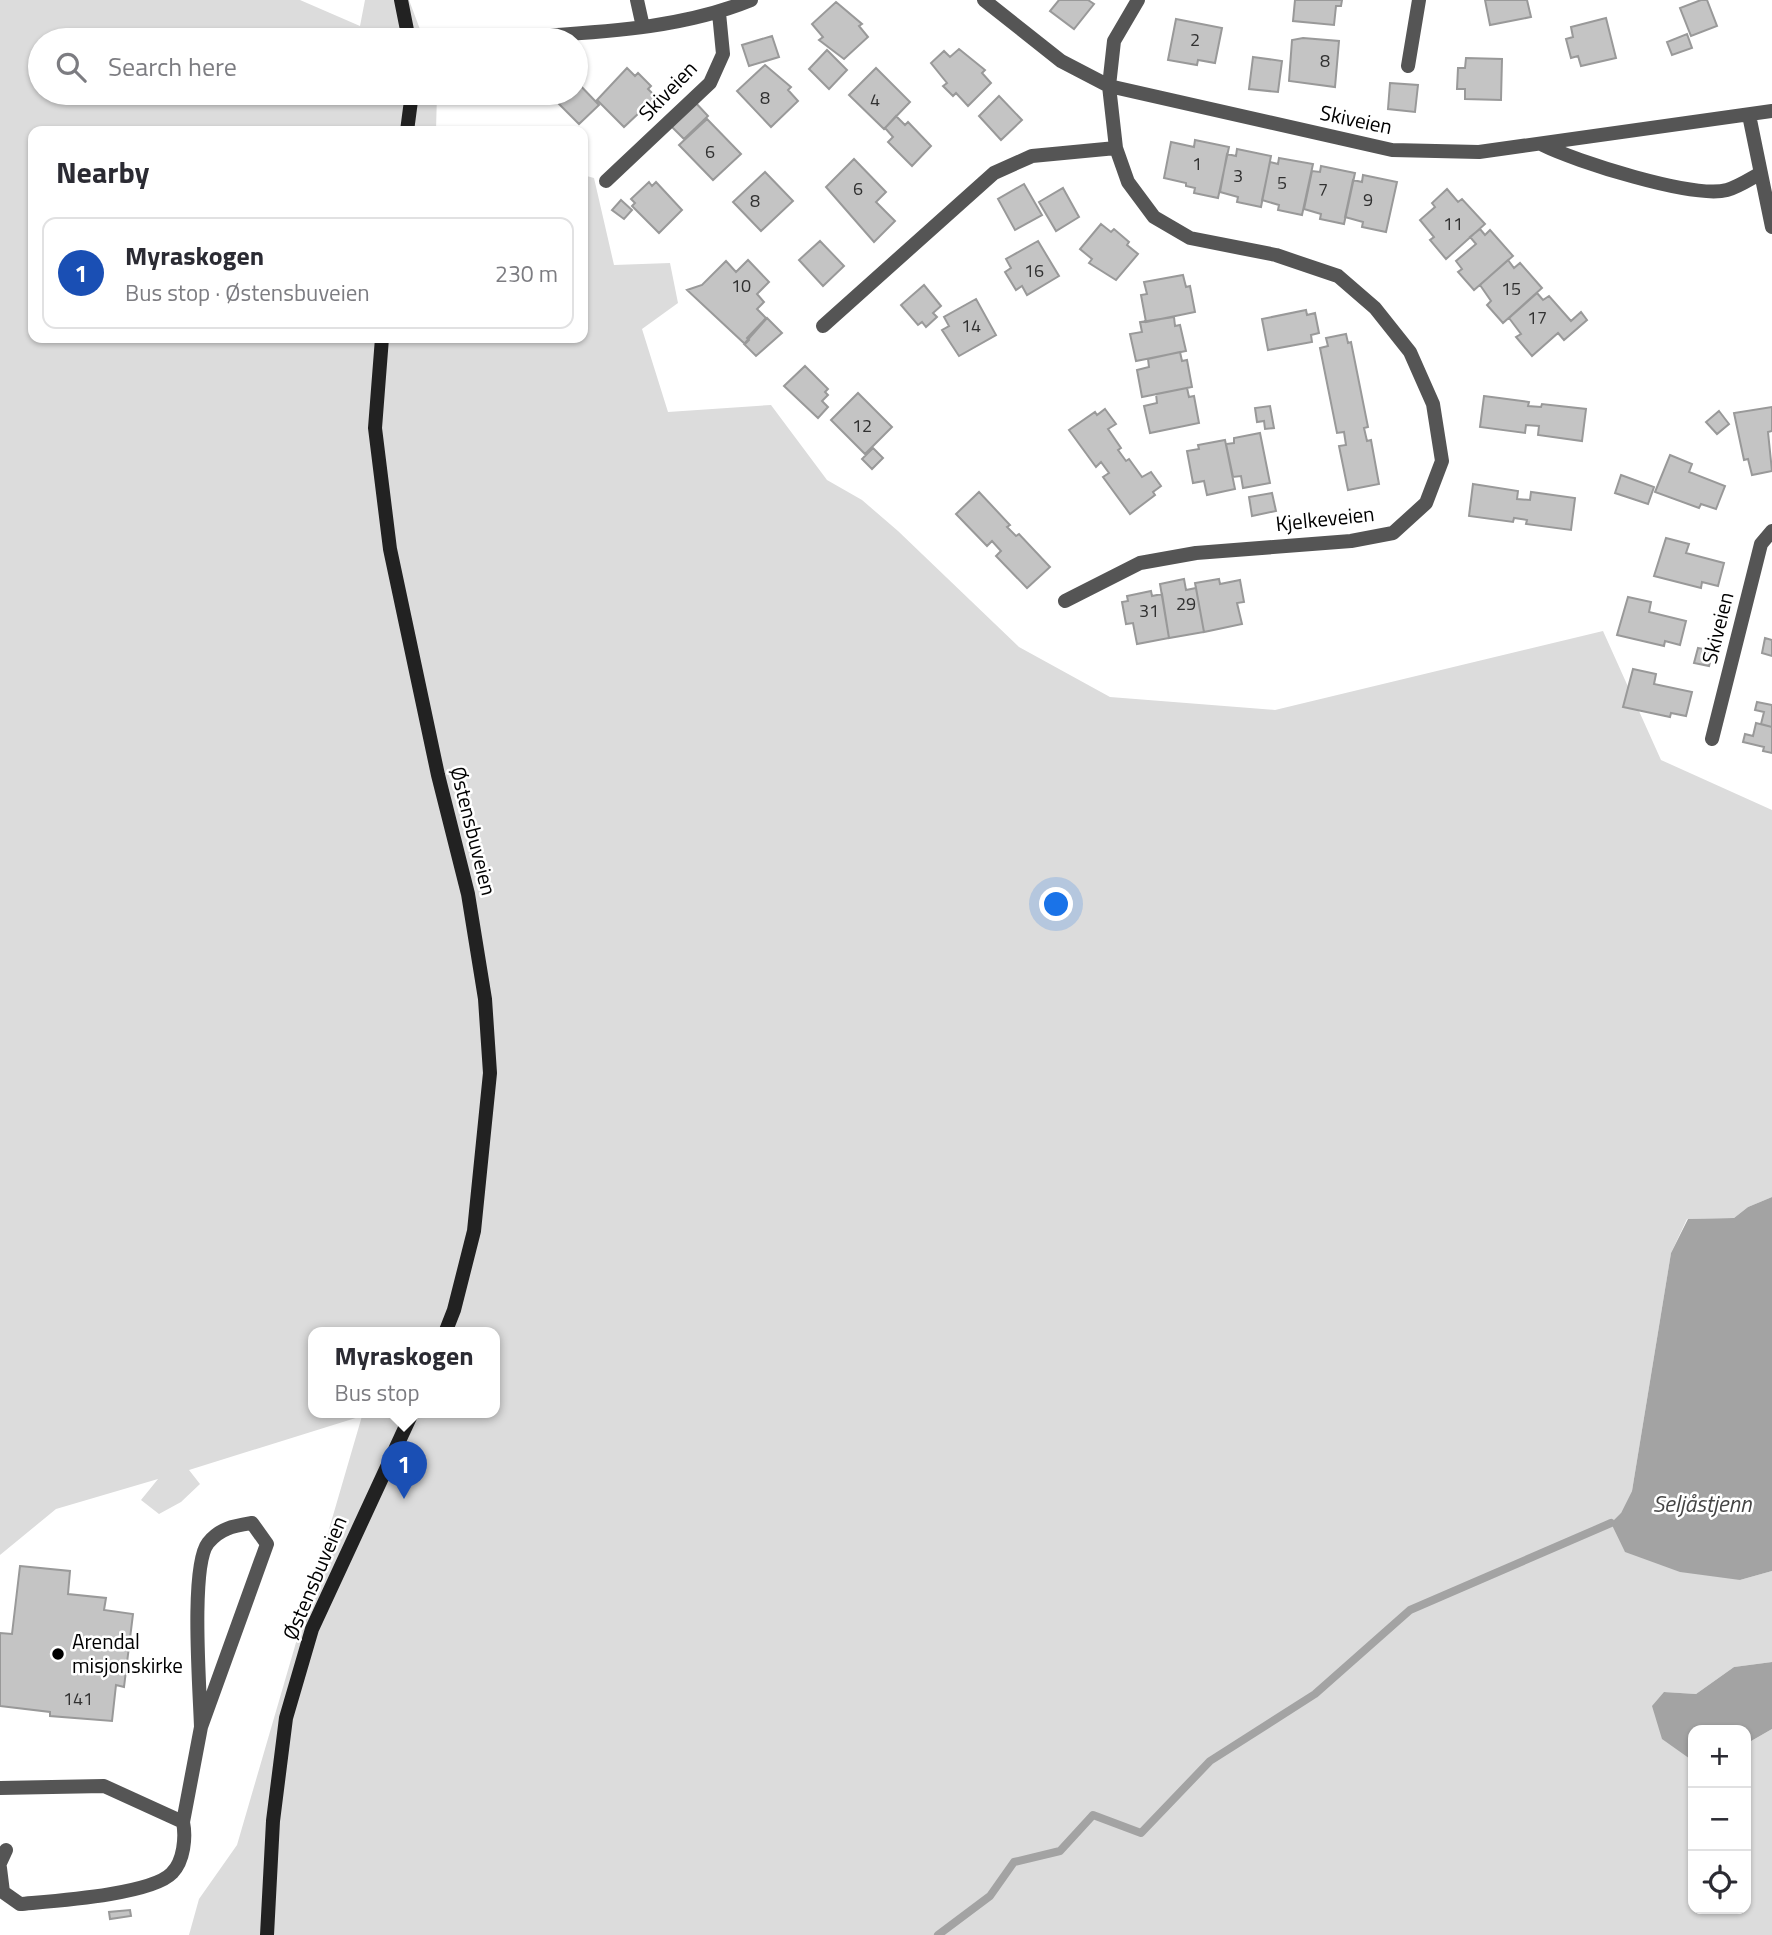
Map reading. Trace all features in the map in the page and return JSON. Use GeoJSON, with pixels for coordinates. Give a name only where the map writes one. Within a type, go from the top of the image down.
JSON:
{"type":"FeatureCollection","features":[{"type":"Feature","properties":{"kind":"main road"},"geometry":{"type":"LineString","coordinates":[[401,0],[407,28]]}},
{"type":"Feature","properties":{"kind":"main road"},"geometry":{"type":"LineString","coordinates":[[408,126],[410,105]]}},
{"type":"Feature","properties":{"kind":"main road","name":"Østensbuveien"},"geometry":{"type":"LineString","coordinates":[[382,343],[375,428],[390,549],[438,775],[468,894],[487,1024],[490,1073],[474,1231],[454,1310],[447,1327]]}},
{"type":"Feature","properties":{"kind":"main road","name":"Østensbuveien"},"geometry":{"type":"LineString","coordinates":[[267,1935],[273,1821],[286,1718],[312,1629],[410,1418]]}},
{"type":"Feature","properties":{"kind":"street"},"geometry":{"type":"LineString","coordinates":[[637,0],[643,27]]}},
{"type":"Feature","properties":{"kind":"street"},"geometry":{"type":"LineString","coordinates":[[588,32],[643,27],[719,13],[751,0]]}},
{"type":"Feature","properties":{"kind":"street","name":"Skiveien"},"geometry":{"type":"LineString","coordinates":[[984,0],[1061,61],[1109,86],[1392,149],[1479,152],[1772,111]]}},
{"type":"Feature","properties":{"kind":"street","name":"Kjelkeveien"},"geometry":{"type":"LineString","coordinates":[[1065,601],[1140,564],[1196,553],[1351,541],[1393,533],[1426,503],[1442,461],[1433,404],[1410,352],[1375,308],[1338,276],[1276,256],[1190,238],[1154,217],[1128,182],[1116,148],[1109,86],[1114,41],[1138,0]]}},
{"type":"Feature","properties":{"kind":"street"},"geometry":{"type":"LineString","coordinates":[[1408,66],[1419,0]]}},
{"type":"Feature","properties":{"kind":"street","name":"Skiveien"},"geometry":{"type":"LineString","coordinates":[[606,181],[710,83],[723,54],[719,13]]}},
{"type":"Feature","properties":{"kind":"street"},"geometry":{"type":"LineString","coordinates":[[1749,115],[1772,227]]}},
{"type":"Feature","properties":{"kind":"street"},"geometry":{"type":"LineString","coordinates":[[1541,144],[1625,173],[1698,191],[1726,190],[1761,173]]}},
{"type":"Feature","properties":{"kind":"street"},"geometry":{"type":"LineString","coordinates":[[823,326],[995,173],[1032,156],[1116,148]]}},
{"type":"Feature","properties":{"kind":"street","name":"Skiveien"},"geometry":{"type":"LineString","coordinates":[[1712,739],[1762,544],[1772,531]]}},
{"type":"Feature","properties":{"kind":"street"},"geometry":{"type":"LineString","coordinates":[[2,1861],[3,1892],[20,1904],[145,1888],[173,1872],[186,1839],[183,1822],[201,1727],[267,1544],[252,1523],[224,1528],[207,1544],[198,1576],[201,1727]]}},
{"type":"Feature","properties":{"kind":"street"},"geometry":{"type":"LineString","coordinates":[[0,1788],[104,1786],[183,1822]]}},
{"type":"Feature","properties":{"kind":"shaded area"},"geometry":{"type":"Polygon","coordinates":[[[0,0],[300,0],[360,26],[365,0],[409,0],[420,28],[28,28],[28,105],[437,105],[436,126],[28,126],[28,343],[588,343],[588,176],[594,178],[614,265],[670,263],[678,303],[642,329],[668,412],[771,405],[827,480],[862,500],[898,531],[1019,647],[1110,697],[1275,710],[1603,631],[1661,760],[1772,810],[1772,1197],[1748,1207],[1734,1218],[1687,1219],[1671,1253],[1632,1491],[1621,1513],[1740,1580],[1772,1571],[1772,1662],[1734,1667],[1696,1694],[1664,1692],[1688,1756],[1688,1914],[1751,1914],[1751,1741],[1772,1729],[1772,1935],[189,1935],[199,1899],[237,1845],[361,1418],[500,1418],[500,1327],[308,1327],[308,1418],[356,1418],[189,1470],[200,1484],[181,1502],[159,1514],[141,1500],[158,1479],[56,1509],[0,1555],[0,0]]]}},
{"type":"Feature","properties":{"kind":"water","name":"Seljåstjenn"},"geometry":{"type":"Polygon","coordinates":[[[1772,1197],[1772,1571],[1740,1580],[1680,1572],[1625,1552],[1611,1523],[1621,1513],[1632,1491],[1671,1253],[1688,1219],[1734,1218],[1748,1207],[1772,1197]]]}},
{"type":"Feature","properties":{"kind":"water"},"geometry":{"type":"Polygon","coordinates":[[[1772,1662],[1772,1729],[1751,1741],[1751,1725],[1688,1725],[1688,1757],[1662,1739],[1652,1706],[1664,1692],[1696,1694],[1734,1667],[1772,1662]]]}},
{"type":"Feature","properties":{"kind":"building"},"geometry":{"type":"Polygon","coordinates":[[[1059,0],[1088,0],[1094,4],[1074,29],[1050,11],[1059,0]]]}},
{"type":"Feature","properties":{"kind":"building"},"geometry":{"type":"Polygon","coordinates":[[[1295,0],[1342,0],[1341,6],[1336,6],[1334,25],[1293,21],[1295,0]]]}},
{"type":"Feature","properties":{"kind":"building"},"geometry":{"type":"Polygon","coordinates":[[[1485,0],[1527,0],[1531,17],[1490,25],[1485,0]]]}},
{"type":"Feature","properties":{"kind":"building"},"geometry":{"type":"Polygon","coordinates":[[[1707,0],[1717,26],[1691,36],[1680,8],[1707,0]]]}},
{"type":"Feature","properties":{"kind":"building"},"geometry":{"type":"Polygon","coordinates":[[[836,2],[862,24],[859,26],[868,37],[844,59],[819,40],[823,37],[812,24],[836,2]]]}},
{"type":"Feature","properties":{"kind":"building"},"geometry":{"type":"Polygon","coordinates":[[[1606,18],[1616,58],[1581,66],[1578,56],[1571,58],[1566,39],[1573,37],[1571,27],[1606,18]]]}},
{"type":"Feature","properties":{"kind":"building"},"geometry":{"type":"Polygon","coordinates":[[[1176,19],[1222,28],[1215,63],[1198,60],[1197,65],[1168,60],[1176,19]]]}},
{"type":"Feature","properties":{"kind":"building"},"geometry":{"type":"Polygon","coordinates":[[[1687,34],[1692,48],[1672,55],[1667,42],[1687,34]]]}},
{"type":"Feature","properties":{"kind":"building"},"geometry":{"type":"Polygon","coordinates":[[[772,36],[779,57],[749,66],[742,45],[772,36]]]}},
{"type":"Feature","properties":{"kind":"building"},"geometry":{"type":"Polygon","coordinates":[[[1303,38],[1339,41],[1335,87],[1289,81],[1292,40],[1303,38]]]}},
{"type":"Feature","properties":{"kind":"building"},"geometry":{"type":"Polygon","coordinates":[[[959,49],[985,70],[982,73],[991,83],[968,106],[956,93],[953,96],[943,86],[947,83],[931,63],[944,51],[950,57],[959,49]]]}},
{"type":"Feature","properties":{"kind":"building"},"geometry":{"type":"Polygon","coordinates":[[[827,50],[847,70],[829,89],[809,69],[827,50]]]}},
{"type":"Feature","properties":{"kind":"building"},"geometry":{"type":"Polygon","coordinates":[[[1253,57],[1282,61],[1278,92],[1249,89],[1253,57]]]}},
{"type":"Feature","properties":{"kind":"building"},"geometry":{"type":"Polygon","coordinates":[[[1466,58],[1502,59],[1501,100],[1465,99],[1465,89],[1457,89],[1458,68],[1465,68],[1466,58]]]}},
{"type":"Feature","properties":{"kind":"building"},"geometry":{"type":"Polygon","coordinates":[[[765,65],[791,87],[788,90],[798,101],[771,127],[737,91],[765,65]]]}},
{"type":"Feature","properties":{"kind":"building"},"geometry":{"type":"Polygon","coordinates":[[[627,68],[635,76],[638,73],[651,86],[648,89],[656,97],[624,127],[597,100],[627,68]]]}},
{"type":"Feature","properties":{"kind":"building"},"geometry":{"type":"Polygon","coordinates":[[[876,68],[910,102],[884,129],[849,95],[876,68]]]}},
{"type":"Feature","properties":{"kind":"building"},"geometry":{"type":"Polygon","coordinates":[[[1390,83],[1418,85],[1415,112],[1388,109],[1390,83]]]}},
{"type":"Feature","properties":{"kind":"building"},"geometry":{"type":"Polygon","coordinates":[[[588,94],[599,105],[579,124],[560,105],[588,105],[588,94]]]}},
{"type":"Feature","properties":{"kind":"building"},"geometry":{"type":"Polygon","coordinates":[[[999,96],[1022,120],[1001,140],[979,116],[999,96]]]}},
{"type":"Feature","properties":{"kind":"building"},"geometry":{"type":"Polygon","coordinates":[[[694,101],[708,116],[684,139],[669,124],[694,101]]]}},
{"type":"Feature","properties":{"kind":"building"},"geometry":{"type":"Polygon","coordinates":[[[896,116],[905,125],[908,122],[931,146],[912,166],[888,142],[893,137],[885,128],[896,116]]]}},
{"type":"Feature","properties":{"kind":"building"},"geometry":{"type":"Polygon","coordinates":[[[707,119],[741,154],[713,180],[679,145],[707,119]]]}},
{"type":"Feature","properties":{"kind":"building"},"geometry":{"type":"Polygon","coordinates":[[[1195,140],[1229,147],[1218,198],[1194,193],[1195,188],[1186,186],[1186,183],[1164,178],[1171,142],[1194,147],[1195,140]]]}},
{"type":"Feature","properties":{"kind":"building"},"geometry":{"type":"Polygon","coordinates":[[[1237,149],[1271,156],[1261,207],[1237,202],[1238,197],[1220,192],[1227,154],[1236,156],[1237,149]]]}},
{"type":"Feature","properties":{"kind":"building"},"geometry":{"type":"Polygon","coordinates":[[[1279,158],[1313,164],[1302,215],[1278,210],[1279,205],[1262,200],[1270,162],[1278,164],[1279,158]]]}},
{"type":"Feature","properties":{"kind":"building"},"geometry":{"type":"Polygon","coordinates":[[[854,159],[886,192],[876,202],[895,221],[874,242],[826,187],[854,159]]]}},
{"type":"Feature","properties":{"kind":"building"},"geometry":{"type":"Polygon","coordinates":[[[1321,166],[1355,173],[1344,224],[1320,219],[1321,214],[1304,209],[1312,171],[1320,172],[1321,166]]]}},
{"type":"Feature","properties":{"kind":"building"},"geometry":{"type":"Polygon","coordinates":[[[765,172],[793,201],[761,231],[733,202],[765,172]]]}},
{"type":"Feature","properties":{"kind":"building"},"geometry":{"type":"Polygon","coordinates":[[[1363,175],[1397,182],[1386,232],[1362,227],[1363,222],[1345,217],[1353,180],[1362,182],[1363,175]]]}},
{"type":"Feature","properties":{"kind":"building"},"geometry":{"type":"Polygon","coordinates":[[[649,182],[652,186],[656,182],[682,210],[659,233],[632,206],[635,203],[631,199],[649,182]]]}},
{"type":"Feature","properties":{"kind":"building"},"geometry":{"type":"Polygon","coordinates":[[[1024,184],[1042,215],[1015,230],[998,199],[1024,184]]]}},
{"type":"Feature","properties":{"kind":"building"},"geometry":{"type":"Polygon","coordinates":[[[1063,188],[1079,217],[1056,231],[1039,202],[1063,188]]]}},
{"type":"Feature","properties":{"kind":"building"},"geometry":{"type":"Polygon","coordinates":[[[1447,189],[1458,202],[1462,199],[1485,224],[1446,259],[1430,240],[1434,237],[1420,220],[1435,207],[1432,203],[1447,189]]]}},
{"type":"Feature","properties":{"kind":"building"},"geometry":{"type":"Polygon","coordinates":[[[621,200],[632,210],[624,219],[612,210],[621,200]]]}},
{"type":"Feature","properties":{"kind":"building"},"geometry":{"type":"Polygon","coordinates":[[[1101,224],[1111,232],[1114,229],[1138,254],[1116,280],[1089,263],[1092,259],[1080,249],[1101,224]]]}},
{"type":"Feature","properties":{"kind":"building"},"geometry":{"type":"Polygon","coordinates":[[[1480,229],[1485,235],[1490,230],[1513,256],[1474,290],[1458,272],[1462,269],[1456,261],[1476,244],[1470,237],[1480,229]]]}},
{"type":"Feature","properties":{"kind":"building"},"geometry":{"type":"Polygon","coordinates":[[[820,241],[844,266],[823,286],[799,260],[820,241]]]}},
{"type":"Feature","properties":{"kind":"building"},"geometry":{"type":"Polygon","coordinates":[[[1038,241],[1059,276],[1027,295],[1022,286],[1016,290],[1005,272],[1011,268],[1006,259],[1038,241]]]}},
{"type":"Feature","properties":{"kind":"building"},"geometry":{"type":"Polygon","coordinates":[[[748,260],[769,282],[757,294],[764,302],[757,309],[766,318],[747,338],[749,340],[745,344],[687,290],[702,285],[726,261],[736,272],[748,260]]]}},
{"type":"Feature","properties":{"kind":"building"},"geometry":{"type":"Polygon","coordinates":[[[1508,260],[1514,268],[1520,263],[1542,288],[1503,323],[1487,305],[1491,301],[1480,285],[1508,260]]]}},
{"type":"Feature","properties":{"kind":"building"},"geometry":{"type":"Polygon","coordinates":[[[1183,275],[1186,287],[1190,286],[1195,312],[1146,322],[1141,295],[1147,294],[1144,282],[1183,275]]]}},
{"type":"Feature","properties":{"kind":"building"},"geometry":{"type":"Polygon","coordinates":[[[924,285],[941,306],[933,313],[937,317],[926,327],[922,322],[918,325],[901,305],[924,285]]]}},
{"type":"Feature","properties":{"kind":"building"},"geometry":{"type":"Polygon","coordinates":[[[1537,293],[1543,300],[1549,296],[1571,321],[1581,312],[1587,320],[1564,340],[1558,333],[1532,356],[1516,337],[1521,334],[1509,318],[1537,293]]]}},
{"type":"Feature","properties":{"kind":"building"},"geometry":{"type":"Polygon","coordinates":[[[976,299],[996,335],[959,356],[942,330],[949,326],[944,317],[976,299]]]}},
{"type":"Feature","properties":{"kind":"building"},"geometry":{"type":"Polygon","coordinates":[[[1306,310],[1307,315],[1315,313],[1319,333],[1311,335],[1312,342],[1268,350],[1262,319],[1306,310]]]}},
{"type":"Feature","properties":{"kind":"building"},"geometry":{"type":"Polygon","coordinates":[[[1174,317],[1175,326],[1180,325],[1186,351],[1136,361],[1130,334],[1142,332],[1140,322],[1174,317]]]}},
{"type":"Feature","properties":{"kind":"building"},"geometry":{"type":"Polygon","coordinates":[[[767,318],[782,333],[756,356],[744,344],[767,318]]]}},
{"type":"Feature","properties":{"kind":"building"},"geometry":{"type":"Polygon","coordinates":[[[1346,334],[1348,343],[1351,342],[1368,427],[1364,428],[1367,441],[1371,440],[1379,484],[1348,490],[1339,446],[1346,445],[1344,432],[1337,433],[1320,348],[1328,346],[1326,338],[1346,334]]]}},
{"type":"Feature","properties":{"kind":"building"},"geometry":{"type":"Polygon","coordinates":[[[1180,352],[1182,361],[1187,360],[1192,387],[1142,397],[1137,370],[1149,367],[1148,359],[1180,352]]]}},
{"type":"Feature","properties":{"kind":"building"},"geometry":{"type":"Polygon","coordinates":[[[805,366],[828,389],[825,392],[828,395],[822,401],[828,407],[818,418],[784,386],[805,366]]]}},
{"type":"Feature","properties":{"kind":"building"},"geometry":{"type":"Polygon","coordinates":[[[1187,388],[1189,397],[1194,396],[1199,423],[1150,433],[1144,406],[1157,403],[1156,394],[1187,388]]]}},
{"type":"Feature","properties":{"kind":"building"},"geometry":{"type":"Polygon","coordinates":[[[858,393],[892,427],[865,454],[831,420],[858,393]]]}},
{"type":"Feature","properties":{"kind":"building"},"geometry":{"type":"Polygon","coordinates":[[[1484,396],[1529,402],[1528,406],[1541,407],[1542,404],[1586,409],[1582,441],[1538,435],[1539,426],[1526,425],[1525,433],[1480,427],[1484,396]]]}},
{"type":"Feature","properties":{"kind":"building"},"geometry":{"type":"Polygon","coordinates":[[[1270,406],[1274,428],[1265,429],[1264,421],[1257,422],[1255,408],[1270,406]]]}},
{"type":"Feature","properties":{"kind":"building"},"geometry":{"type":"Polygon","coordinates":[[[1772,407],[1772,431],[1768,432],[1772,471],[1752,475],[1748,459],[1744,460],[1734,413],[1772,407]]]}},
{"type":"Feature","properties":{"kind":"building"},"geometry":{"type":"Polygon","coordinates":[[[1105,409],[1116,424],[1108,429],[1126,461],[1129,459],[1142,477],[1151,472],[1161,486],[1153,492],[1155,495],[1130,514],[1103,477],[1109,473],[1101,462],[1096,467],[1069,430],[1095,412],[1097,415],[1105,409]]]}},
{"type":"Feature","properties":{"kind":"building"},"geometry":{"type":"Polygon","coordinates":[[[1719,411],[1729,424],[1717,434],[1706,422],[1719,411]]]}},
{"type":"Feature","properties":{"kind":"building"},"geometry":{"type":"Polygon","coordinates":[[[1260,433],[1270,483],[1243,488],[1241,476],[1233,477],[1226,444],[1234,443],[1234,438],[1260,433]]]}},
{"type":"Feature","properties":{"kind":"building"},"geometry":{"type":"Polygon","coordinates":[[[1225,440],[1235,489],[1207,495],[1204,481],[1193,483],[1187,451],[1199,449],[1198,445],[1225,440]]]}},
{"type":"Feature","properties":{"kind":"building"},"geometry":{"type":"Polygon","coordinates":[[[873,448],[883,458],[872,469],[862,459],[873,448]]]}},
{"type":"Feature","properties":{"kind":"building"},"geometry":{"type":"Polygon","coordinates":[[[1670,455],[1692,464],[1689,472],[1725,486],[1716,509],[1701,504],[1699,508],[1655,492],[1670,455]]]}},
{"type":"Feature","properties":{"kind":"building"},"geometry":{"type":"Polygon","coordinates":[[[1621,475],[1654,487],[1648,504],[1615,493],[1621,475]]]}},
{"type":"Feature","properties":{"kind":"building"},"geometry":{"type":"Polygon","coordinates":[[[1473,484],[1518,491],[1517,499],[1530,500],[1531,492],[1575,498],[1571,530],[1526,524],[1527,520],[1514,518],[1513,522],[1469,516],[1473,484]]]}},
{"type":"Feature","properties":{"kind":"building"},"geometry":{"type":"Polygon","coordinates":[[[979,492],[1010,525],[1007,527],[1016,536],[1019,534],[1050,567],[1027,588],[996,556],[1001,551],[992,541],[987,546],[956,514],[979,492]]]}},
{"type":"Feature","properties":{"kind":"building"},"geometry":{"type":"Polygon","coordinates":[[[1272,493],[1276,511],[1252,516],[1249,497],[1272,493]]]}},
{"type":"Feature","properties":{"kind":"building"},"geometry":{"type":"Polygon","coordinates":[[[1666,538],[1689,544],[1686,553],[1724,563],[1718,586],[1702,582],[1701,588],[1654,576],[1666,538]]]}},
{"type":"Feature","properties":{"kind":"building"},"geometry":{"type":"Polygon","coordinates":[[[1184,579],[1186,590],[1196,588],[1204,632],[1169,638],[1160,584],[1184,579]]]}},
{"type":"Feature","properties":{"kind":"building"},"geometry":{"type":"Polygon","coordinates":[[[1219,579],[1220,584],[1240,580],[1244,602],[1237,603],[1242,624],[1204,632],[1195,583],[1219,579]]]}},
{"type":"Feature","properties":{"kind":"building"},"geometry":{"type":"Polygon","coordinates":[[[1151,591],[1152,596],[1162,594],[1169,638],[1137,644],[1133,623],[1126,624],[1122,602],[1128,601],[1127,596],[1151,591]]]}},
{"type":"Feature","properties":{"kind":"building"},"geometry":{"type":"Polygon","coordinates":[[[1628,597],[1651,602],[1649,612],[1686,621],[1680,645],[1665,641],[1664,646],[1617,635],[1628,597]]]}},
{"type":"Feature","properties":{"kind":"building"},"geometry":{"type":"Polygon","coordinates":[[[1765,638],[1772,640],[1772,656],[1762,653],[1765,638]]]}},
{"type":"Feature","properties":{"kind":"building"},"geometry":{"type":"Polygon","coordinates":[[[1698,648],[1713,651],[1709,666],[1694,663],[1698,648]]]}},
{"type":"Feature","properties":{"kind":"building"},"geometry":{"type":"Polygon","coordinates":[[[1633,669],[1656,674],[1654,684],[1692,692],[1686,716],[1671,713],[1670,717],[1623,707],[1633,669]]]}},
{"type":"Feature","properties":{"kind":"building"},"geometry":{"type":"Polygon","coordinates":[[[1757,702],[1772,705],[1772,727],[1761,724],[1764,712],[1755,710],[1757,702]]]}},
{"type":"Feature","properties":{"kind":"building"},"geometry":{"type":"Polygon","coordinates":[[[1756,723],[1772,727],[1772,753],[1763,751],[1764,747],[1743,742],[1745,734],[1753,736],[1756,723]]]}},
{"type":"Feature","properties":{"kind":"building"},"geometry":{"type":"Polygon","coordinates":[[[20,1566],[70,1571],[68,1594],[106,1598],[104,1610],[133,1614],[124,1687],[116,1685],[112,1721],[50,1716],[50,1712],[0,1706],[0,1633],[12,1634],[20,1566]]]}},
{"type":"Feature","properties":{"kind":"building"},"geometry":{"type":"Polygon","coordinates":[[[130,1910],[131,1916],[110,1919],[109,1912],[130,1910]]]}},
{"type":"Feature","properties":{"kind":"waterway"},"geometry":{"type":"LineString","coordinates":[[938,1935],[990,1896],[1014,1862],[1060,1851],[1093,1815],[1141,1833],[1210,1761],[1315,1694],[1410,1610],[1611,1523]]}},
{"type":"Feature","properties":{"kind":"place","name":"Myraskogen"},"geometry":{"type":"Point","coordinates":[404,1499]}},
{"type":"Feature","properties":{"kind":"place","name":"Arendal misjonskirke"},"geometry":{"type":"Point","coordinates":[58,1654]}}]}
